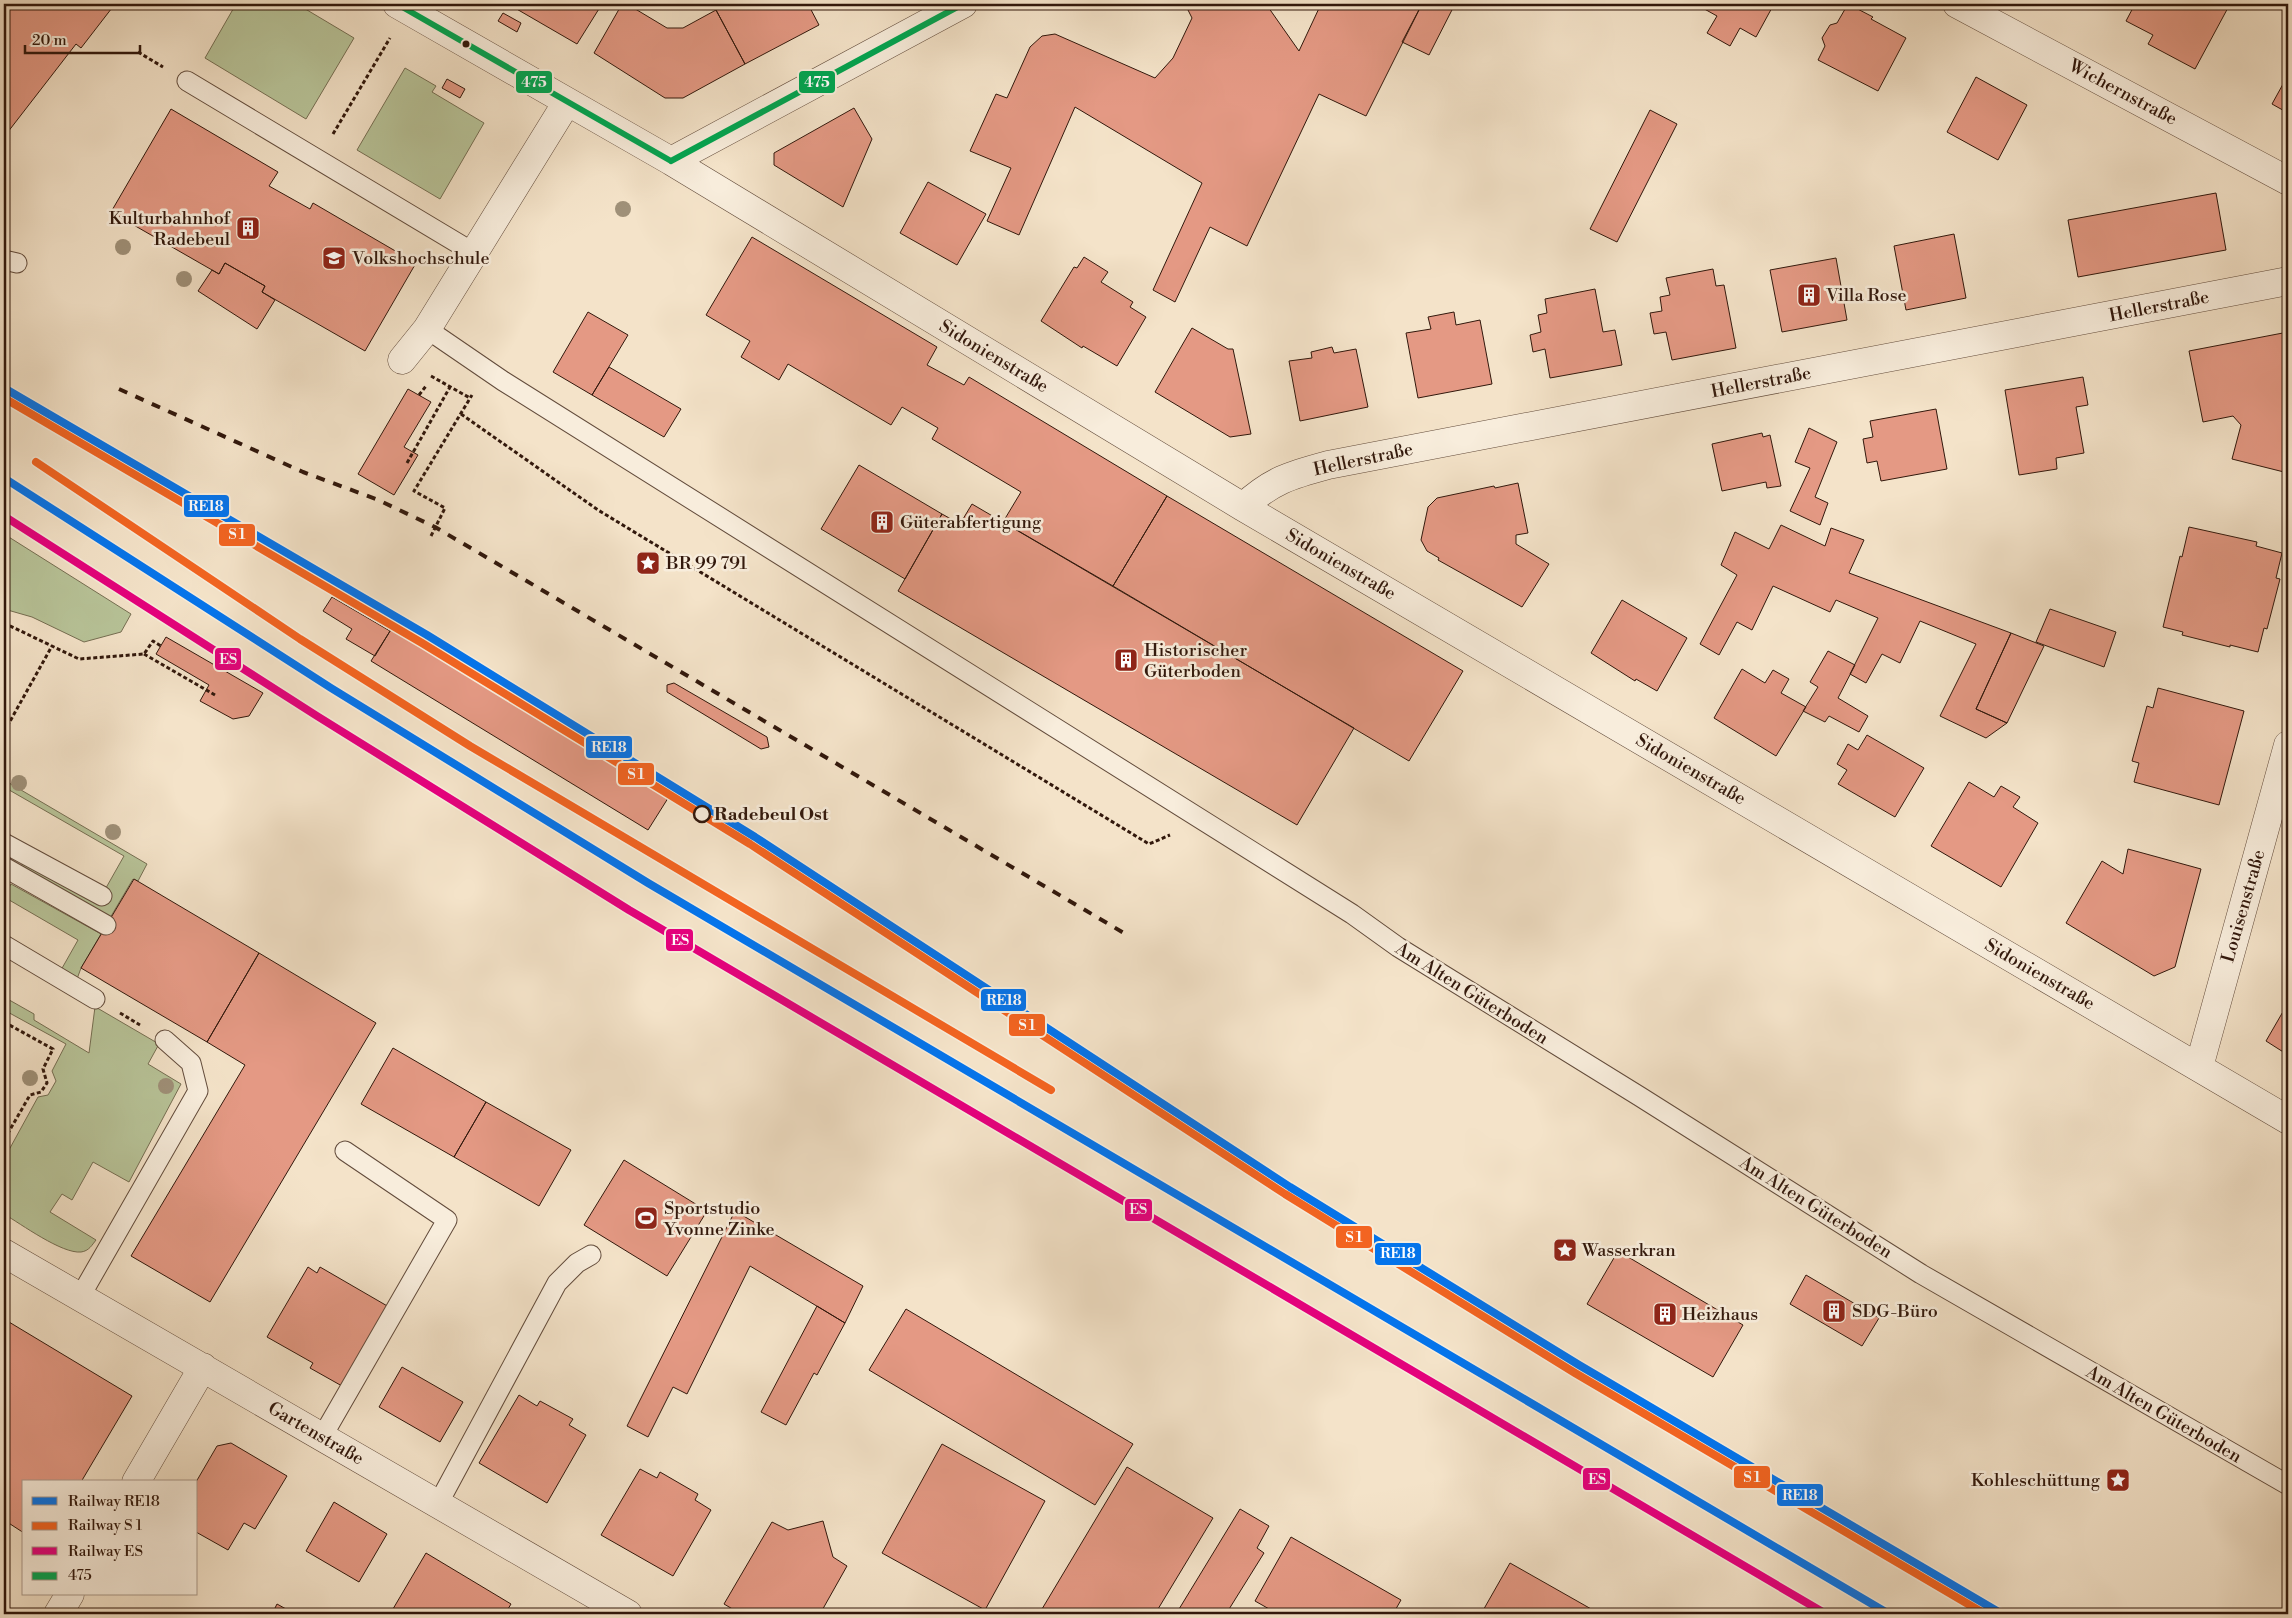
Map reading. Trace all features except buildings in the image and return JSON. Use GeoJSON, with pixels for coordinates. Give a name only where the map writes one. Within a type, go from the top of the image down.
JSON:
{"type":"FeatureCollection","features":[{"type":"Feature","properties":{"kind":"street","name":"Sidonienstraße"},"geometry":{"type":"LineString","coordinates":[[397,4],[671,161],[1243,507],[2288,1120]]}},
{"type":"Feature","properties":{"kind":"street"},"geometry":{"type":"LineString","coordinates":[[671,161],[962,4]]}},
{"type":"Feature","properties":{"kind":"street","name":"Wichernstraße"},"geometry":{"type":"LineString","coordinates":[[1957,4],[2288,181]]}},
{"type":"Feature","properties":{"kind":"street"},"geometry":{"type":"LineString","coordinates":[[402,360],[428,329],[568,102]]}},
{"type":"Feature","properties":{"kind":"street","name":"Hellerstraße"},"geometry":{"type":"LineString","coordinates":[[1243,507],[1260,491],[1284,477],[1328,465],[2288,281]]}},
{"type":"Feature","properties":{"kind":"street","name":"Louisenstraße"},"geometry":{"type":"LineString","coordinates":[[2199,1067],[2288,745]]}},
{"type":"Feature","properties":{"kind":"street","name":"Gartenstraße"},"geometry":{"type":"LineString","coordinates":[[4,1253],[628,1614]]}},
{"type":"Feature","properties":{"kind":"street"},"geometry":{"type":"LineString","coordinates":[[137,1480],[203,1367]]}},
{"type":"Feature","properties":{"kind":"street"},"geometry":{"type":"LineString","coordinates":[[58,1614],[69,1596]]}},
{"type":"Feature","properties":{"kind":"lane"},"geometry":{"type":"LineString","coordinates":[[187,81],[474,253]]}},
{"type":"Feature","properties":{"kind":"lane","name":"Am Alten Güterboden"},"geometry":{"type":"LineString","coordinates":[[428,329],[486,370],[1352,914],[1398,947],[1921,1274],[2288,1485]]}},
{"type":"Feature","properties":{"kind":"lane"},"geometry":{"type":"LineString","coordinates":[[6,850],[102,896]]}},
{"type":"Feature","properties":{"kind":"lane"},"geometry":{"type":"LineString","coordinates":[[4,867],[106,924]]}},
{"type":"Feature","properties":{"kind":"lane"},"geometry":{"type":"LineString","coordinates":[[4,945],[95,999]]}},
{"type":"Feature","properties":{"kind":"lane"},"geometry":{"type":"LineString","coordinates":[[80,1297],[198,1092],[191,1063],[165,1040]]}},
{"type":"Feature","properties":{"kind":"lane"},"geometry":{"type":"LineString","coordinates":[[322,1437],[447,1220],[345,1151]]}},
{"type":"Feature","properties":{"kind":"lane"},"geometry":{"type":"LineString","coordinates":[[438,1504],[558,1282],[577,1263],[591,1254]]}},
{"type":"Feature","properties":{"kind":"path"},"geometry":{"type":"LineString","coordinates":[[336,130],[379,57]]}},
{"type":"Feature","properties":{"kind":"path"},"geometry":{"type":"LineString","coordinates":[[402,360],[470,398]]}},
{"type":"Feature","properties":{"kind":"path"},"geometry":{"type":"LineString","coordinates":[[431,536],[445,508],[414,491],[486,370]]}},
{"type":"Feature","properties":{"kind":"path"},"geometry":{"type":"LineString","coordinates":[[407,463],[450,387]]}},
{"type":"Feature","properties":{"kind":"path"},"geometry":{"type":"LineString","coordinates":[[461,414],[598,510],[1149,844]]}},
{"type":"Feature","properties":{"kind":"path"},"geometry":{"type":"LineString","coordinates":[[4,623],[79,659],[144,654],[214,695]]}},
{"type":"Feature","properties":{"kind":"path"},"geometry":{"type":"LineString","coordinates":[[144,654],[153,641],[161,646]]}},
{"type":"Feature","properties":{"kind":"path"},"geometry":{"type":"LineString","coordinates":[[4,732],[52,646]]}},
{"type":"Feature","properties":{"kind":"path"},"geometry":{"type":"LineString","coordinates":[[95,999],[165,1040]]}},
{"type":"Feature","properties":{"kind":"path"},"geometry":{"type":"LineString","coordinates":[[4,1022],[53,1049],[43,1068],[47,1082],[41,1092],[30,1095],[4,1140]]}},
{"type":"Feature","properties":{"kind":"green space"},"geometry":{"type":"Polygon","coordinates":[[[236,4],[297,4],[354,38],[306,119],[205,58],[236,4]]]}},
{"type":"Feature","properties":{"kind":"green space"},"geometry":{"type":"Polygon","coordinates":[[[405,68],[436,86],[432,92],[484,123],[440,199],[357,150],[405,68]]]}},
{"type":"Feature","properties":{"kind":"green space"},"geometry":{"type":"Polygon","coordinates":[[[4,534],[131,614],[121,632],[84,642],[32,617],[4,609],[4,534]]]}},
{"type":"Feature","properties":{"kind":"green space"},"geometry":{"type":"Polygon","coordinates":[[[4,780],[147,864],[138,881],[133,879],[110,918],[20,869],[24,860],[98,902],[124,856],[4,787],[4,780]]]}},
{"type":"Feature","properties":{"kind":"green space"},"geometry":{"type":"Polygon","coordinates":[[[11,884],[101,934],[81,968],[77,979],[61,970],[78,940],[4,897],[11,884]]]}},
{"type":"Feature","properties":{"kind":"green space"},"geometry":{"type":"Polygon","coordinates":[[[4,997],[34,1014],[34,1020],[89,1053],[95,1007],[159,1044],[148,1064],[181,1084],[129,1182],[93,1162],[72,1200],[62,1194],[50,1212],[96,1240],[90,1248],[81,1252],[63,1248],[4,1214],[4,1159],[38,1097],[48,1095],[56,1081],[52,1071],[66,1044],[4,1010],[4,997]]]}},
{"type":"Feature","properties":{"kind":"railway"},"geometry":{"type":"LineString","coordinates":[[119,389],[303,472],[376,499],[435,527],[1129,936]]}},
{"type":"Feature","properties":{"kind":"rail line","name":"RE18"},"geometry":{"type":"LineString","coordinates":[[4,388],[427,635],[755,837],[1290,1187],[1579,1365],[2002,1614]]}},
{"type":"Feature","properties":{"kind":"rail line","name":"RE18"},"geometry":{"type":"LineString","coordinates":[[4,478],[331,688],[648,883],[1889,1614]]}},
{"type":"Feature","properties":{"kind":"rail line","name":"ES"},"geometry":{"type":"LineString","coordinates":[[4,516],[317,716],[629,910],[1826,1614]]}},
{"type":"Feature","properties":{"kind":"transit line","name":"475"},"geometry":{"type":"LineString","coordinates":[[397,4],[671,161]]}},
{"type":"Feature","properties":{"kind":"transit line","name":"475"},"geometry":{"type":"LineString","coordinates":[[671,161],[963,4]]}},
{"type":"Feature","properties":{"kind":"transit line"},"geometry":{"type":"LineString","coordinates":[[4,398],[422,643],[750,844],[1285,1194],[1575,1373],[1985,1614]]}},
{"type":"Feature","properties":{"kind":"transit line"},"geometry":{"type":"LineString","coordinates":[[36,462],[300,639],[470,746],[1051,1090]]}},
{"type":"Feature","properties":{"kind":"place","name":"Kulturbahnhof Radebeul"},"geometry":{"type":"Point","coordinates":[248,228]}},
{"type":"Feature","properties":{"kind":"place","name":"Volkshochschule"},"geometry":{"type":"Point","coordinates":[334,258]}},
{"type":"Feature","properties":{"kind":"place","name":"Villa Rose"},"geometry":{"type":"Point","coordinates":[1809,295]}},
{"type":"Feature","properties":{"kind":"place","name":"Güterabfertigung"},"geometry":{"type":"Point","coordinates":[882,522]}},
{"type":"Feature","properties":{"kind":"place","name":"BR 99 791"},"geometry":{"type":"Point","coordinates":[648,563]}},
{"type":"Feature","properties":{"kind":"place","name":"Historischer Güterboden"},"geometry":{"type":"Point","coordinates":[1126,660]}},
{"type":"Feature","properties":{"kind":"place","name":"Radebeul Ost"},"geometry":{"type":"Point","coordinates":[702,814]}},
{"type":"Feature","properties":{"kind":"place","name":"Sportstudio Yvonne Zinke"},"geometry":{"type":"Point","coordinates":[646,1218]}},
{"type":"Feature","properties":{"kind":"place","name":"Wasserkran"},"geometry":{"type":"Point","coordinates":[1565,1250]}},
{"type":"Feature","properties":{"kind":"place","name":"SDG-Büro"},"geometry":{"type":"Point","coordinates":[1834,1311]}},
{"type":"Feature","properties":{"kind":"place","name":"Heizhaus"},"geometry":{"type":"Point","coordinates":[1665,1314]}},
{"type":"Feature","properties":{"kind":"place","name":"Kohleschüttung"},"geometry":{"type":"Point","coordinates":[2118,1480]}}]}
